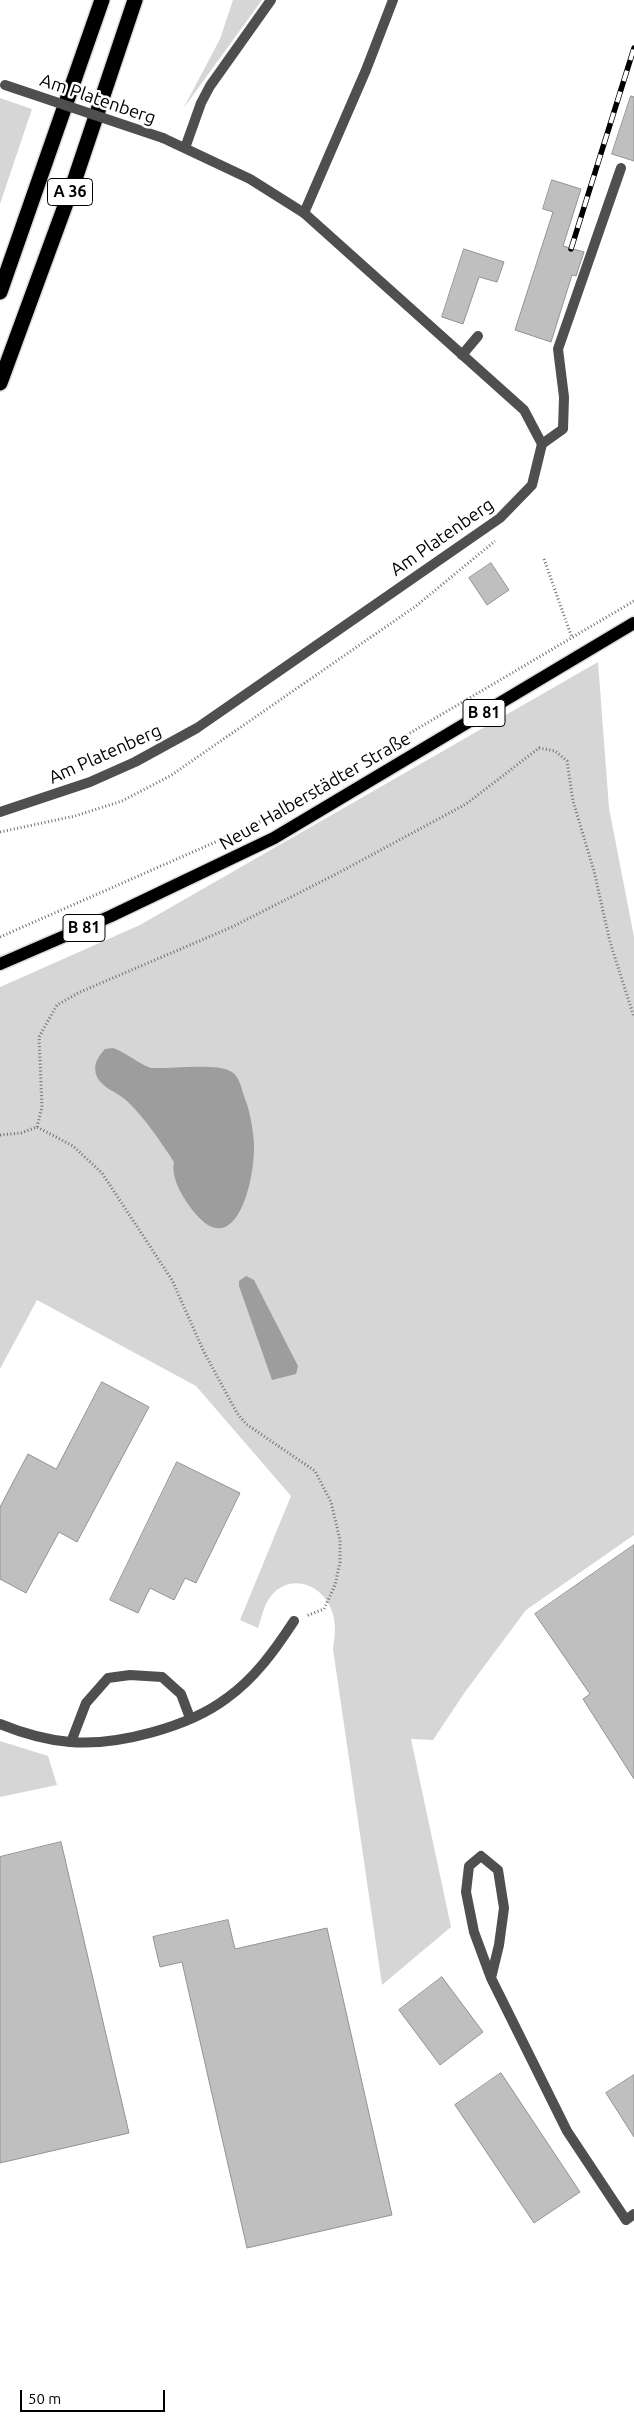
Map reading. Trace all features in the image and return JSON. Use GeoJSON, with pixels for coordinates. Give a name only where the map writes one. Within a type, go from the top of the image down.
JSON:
{"type":"FeatureCollection","features":[{"type":"Feature","properties":{"kind":"highway","name":"A 36"},"geometry":{"type":"LineString","coordinates":[[0,292],[102,0]]}},
{"type":"Feature","properties":{"kind":"highway","name":"A 36"},"geometry":{"type":"LineString","coordinates":[[0,382],[76,176],[135,0]]}},
{"type":"Feature","properties":{"kind":"main road","name":"Neue Halberstädter Straße"},"geometry":{"type":"LineString","coordinates":[[0,964],[111,916],[256,847],[634,622]]}},
{"type":"Feature","properties":{"kind":"street"},"geometry":{"type":"LineString","coordinates":[[186,148],[201,103],[210,86],[271,0]]}},
{"type":"Feature","properties":{"kind":"street"},"geometry":{"type":"LineString","coordinates":[[304,213],[362,79],[393,0]]}},
{"type":"Feature","properties":{"kind":"street","name":"Am Platenberg"},"geometry":{"type":"LineString","coordinates":[[0,812],[90,782],[126,766],[212,718],[500,518],[532,485],[542,444],[524,410],[304,213],[250,178],[163,138],[2,84]]}},
{"type":"Feature","properties":{"kind":"street"},"geometry":{"type":"LineString","coordinates":[[542,444],[563,428],[564,396],[558,350],[622,168]]}},
{"type":"Feature","properties":{"kind":"street"},"geometry":{"type":"LineString","coordinates":[[462,355],[478,336]]}},
{"type":"Feature","properties":{"kind":"street"},"geometry":{"type":"LineString","coordinates":[[0,1724],[23,1733],[71,1742],[109,1740],[147,1733],[190,1718],[226,1699],[270,1658],[294,1621]]}},
{"type":"Feature","properties":{"kind":"street"},"geometry":{"type":"LineString","coordinates":[[71,1742],[86,1703],[108,1678],[130,1675],[162,1677],[181,1694],[190,1718]]}},
{"type":"Feature","properties":{"kind":"street"},"geometry":{"type":"LineString","coordinates":[[491,1978],[500,1944],[504,1908],[498,1870],[481,1856],[468,1866],[466,1892],[474,1932],[491,1978],[567,2131],[626,2220],[634,2214]]}},
{"type":"Feature","properties":{"kind":"path"},"geometry":{"type":"LineString","coordinates":[[544,559],[572,638]]}},
{"type":"Feature","properties":{"kind":"path"},"geometry":{"type":"LineString","coordinates":[[0,937],[254,825],[634,601]]}},
{"type":"Feature","properties":{"kind":"path"},"geometry":{"type":"LineString","coordinates":[[37,1128],[42,1107],[39,1038],[56,1005],[80,992],[232,927],[375,853],[466,804],[539,748],[555,751],[567,762],[573,801],[594,871],[610,942],[634,1017]]}},
{"type":"Feature","properties":{"kind":"path"},"geometry":{"type":"LineString","coordinates":[[0,1135],[21,1133],[37,1128],[73,1146],[102,1173],[172,1280],[204,1352],[237,1413],[246,1424],[315,1471],[331,1502],[340,1540],[340,1562],[335,1586],[324,1609],[294,1621]]}},
{"type":"Feature","properties":{"kind":"shaded area"},"geometry":{"type":"Polygon","coordinates":[[[233,0],[262,0],[183,109],[220,39],[233,0]]]}},
{"type":"Feature","properties":{"kind":"shaded area"},"geometry":{"type":"Polygon","coordinates":[[[0,98],[32,109],[0,204],[0,98]]]}},
{"type":"Feature","properties":{"kind":"shaded area"},"geometry":{"type":"Polygon","coordinates":[[[598,662],[609,808],[634,937],[634,1535],[526,1610],[465,1692],[433,1740],[411,1739],[451,1927],[382,1985],[333,1649],[335,1623],[333,1614],[321,1594],[303,1584],[293,1583],[275,1592],[267,1602],[258,1628],[240,1620],[291,1496],[196,1386],[37,1300],[0,1369],[0,987],[140,925],[598,662]]]}},
{"type":"Feature","properties":{"kind":"shaded area"},"geometry":{"type":"Polygon","coordinates":[[[113,1048],[151,1068],[214,1067],[230,1071],[238,1078],[251,1120],[254,1144],[253,1161],[245,1198],[238,1214],[229,1225],[217,1228],[204,1222],[182,1194],[175,1178],[174,1162],[152,1130],[127,1101],[107,1087],[97,1077],[96,1062],[105,1049],[113,1048]]]}},
{"type":"Feature","properties":{"kind":"shaded area"},"geometry":{"type":"Polygon","coordinates":[[[246,1276],[254,1280],[298,1366],[296,1374],[272,1380],[239,1286],[239,1281],[246,1276]]]}},
{"type":"Feature","properties":{"kind":"shaded area"},"geometry":{"type":"Polygon","coordinates":[[[0,1741],[48,1756],[57,1785],[0,1797],[0,1741]]]}},
{"type":"Feature","properties":{"kind":"building"},"geometry":{"type":"Polygon","coordinates":[[[631,96],[634,97],[634,161],[612,154],[631,96]]]}},
{"type":"Feature","properties":{"kind":"building"},"geometry":{"type":"Polygon","coordinates":[[[552,180],[581,189],[563,246],[584,252],[576,276],[572,275],[551,342],[515,330],[553,212],[543,209],[552,180]]]}},
{"type":"Feature","properties":{"kind":"building"},"geometry":{"type":"Polygon","coordinates":[[[464,249],[504,262],[497,282],[479,277],[463,324],[442,317],[464,249]]]}},
{"type":"Feature","properties":{"kind":"building"},"geometry":{"type":"Polygon","coordinates":[[[491,563],[509,590],[487,605],[469,578],[491,563]]]}},
{"type":"Feature","properties":{"kind":"building"},"geometry":{"type":"Polygon","coordinates":[[[102,1382],[149,1407],[77,1542],[59,1532],[26,1593],[0,1579],[0,1507],[28,1454],[56,1469],[102,1382]]]}},
{"type":"Feature","properties":{"kind":"building"},"geometry":{"type":"Polygon","coordinates":[[[177,1462],[240,1493],[196,1583],[185,1578],[174,1600],[150,1588],[138,1613],[110,1600],[177,1462]]]}},
{"type":"Feature","properties":{"kind":"building"},"geometry":{"type":"Polygon","coordinates":[[[634,1545],[634,1779],[583,1699],[590,1694],[535,1614],[634,1545]]]}},
{"type":"Feature","properties":{"kind":"building"},"geometry":{"type":"Polygon","coordinates":[[[61,1842],[129,2133],[0,2163],[0,1857],[61,1842]]]}},
{"type":"Feature","properties":{"kind":"building"},"geometry":{"type":"Polygon","coordinates":[[[228,1920],[235,1949],[327,1928],[392,2215],[247,2248],[182,1962],[160,1967],[153,1937],[228,1920]]]}},
{"type":"Feature","properties":{"kind":"building"},"geometry":{"type":"Polygon","coordinates":[[[442,1977],[483,2032],[440,2065],[399,2010],[442,1977]]]}},
{"type":"Feature","properties":{"kind":"building"},"geometry":{"type":"Polygon","coordinates":[[[501,2073],[580,2192],[534,2223],[455,2105],[501,2073]]]}},
{"type":"Feature","properties":{"kind":"building"},"geometry":{"type":"Polygon","coordinates":[[[634,2075],[634,2137],[606,2093],[634,2075]]]}},
{"type":"Feature","properties":{"kind":"railway"},"geometry":{"type":"LineString","coordinates":[[571,249],[634,48]]}}]}
